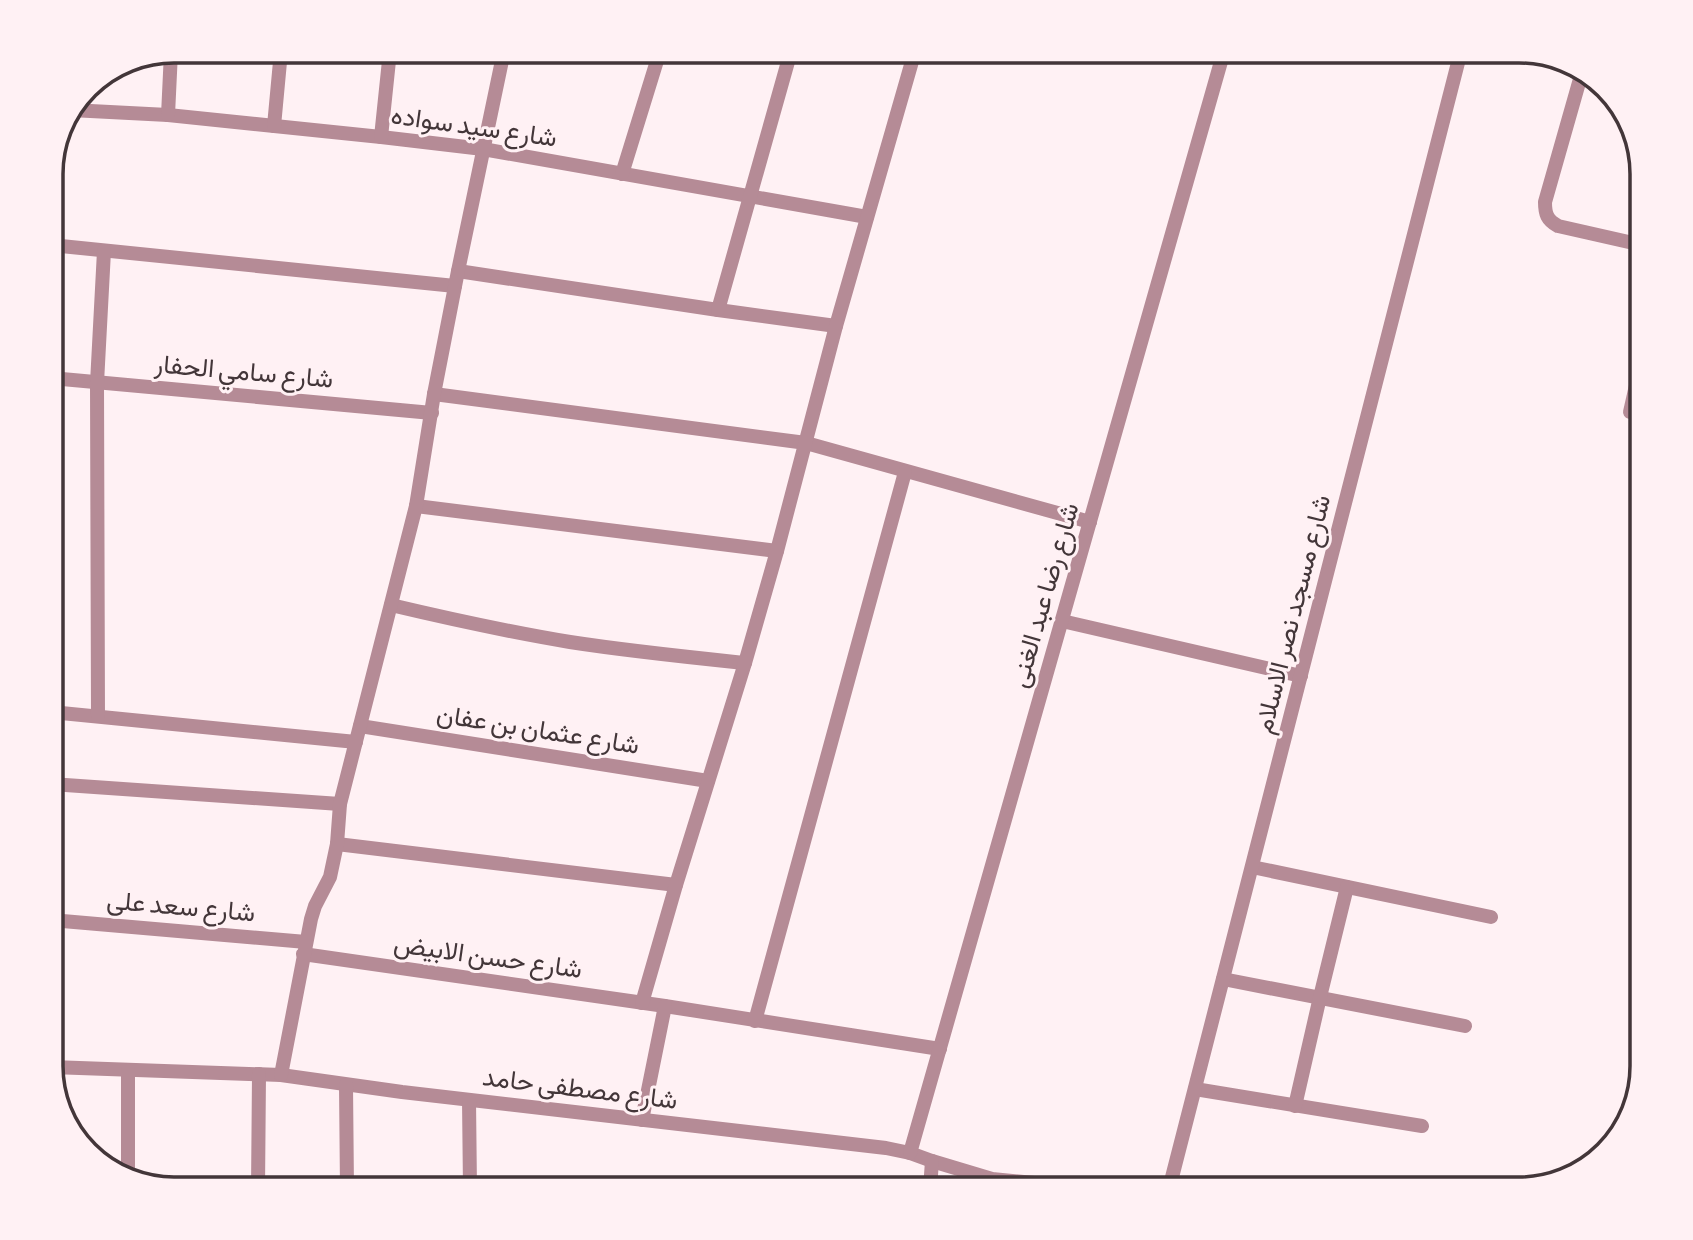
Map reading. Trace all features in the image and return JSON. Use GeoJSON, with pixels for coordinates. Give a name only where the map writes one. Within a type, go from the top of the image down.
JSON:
{"type":"FeatureCollection","features":[{"type":"Feature","properties":{"kind":"street"},"geometry":{"type":"LineString","coordinates":[[168,115],[170,63]]}},
{"type":"Feature","properties":{"kind":"street"},"geometry":{"type":"LineString","coordinates":[[274,125],[280,63]]}},
{"type":"Feature","properties":{"kind":"street"},"geometry":{"type":"LineString","coordinates":[[381,136],[389,63]]}},
{"type":"Feature","properties":{"kind":"street"},"geometry":{"type":"LineString","coordinates":[[281,1075],[305,948],[315,906],[330,877],[337,844],[340,804],[416,506],[434,394],[501,63]]}},
{"type":"Feature","properties":{"kind":"street"},"geometry":{"type":"LineString","coordinates":[[622,174],[656,63]]}},
{"type":"Feature","properties":{"kind":"street"},"geometry":{"type":"LineString","coordinates":[[718,310],[788,63]]}},
{"type":"Feature","properties":{"kind":"street"},"geometry":{"type":"LineString","coordinates":[[642,1003],[745,663],[836,326],[912,63]]}},
{"type":"Feature","properties":{"kind":"street","name":"شارع رضا عبد الغنى"},"geometry":{"type":"LineString","coordinates":[[911,1153],[1221,63]]}},
{"type":"Feature","properties":{"kind":"street","name":"شارع مسجد نصر الاسلام"},"geometry":{"type":"LineString","coordinates":[[1173,1177],[1455,63]]}},
{"type":"Feature","properties":{"kind":"street"},"geometry":{"type":"LineString","coordinates":[[1579,82],[1545,202],[1545,212],[1550,221],[1558,226],[1630,242]]}},
{"type":"Feature","properties":{"kind":"street","name":"شارع سيد سواده"},"geometry":{"type":"LineString","coordinates":[[84,111],[274,125],[483,149],[867,217]]}},
{"type":"Feature","properties":{"kind":"street"},"geometry":{"type":"LineString","coordinates":[[63,246],[455,286]]}},
{"type":"Feature","properties":{"kind":"street"},"geometry":{"type":"LineString","coordinates":[[98,716],[97,383],[104,251]]}},
{"type":"Feature","properties":{"kind":"street"},"geometry":{"type":"LineString","coordinates":[[458,271],[836,326]]}},
{"type":"Feature","properties":{"kind":"street","name":"شارع سامي الحفار"},"geometry":{"type":"LineString","coordinates":[[63,379],[432,413]]}},
{"type":"Feature","properties":{"kind":"street"},"geometry":{"type":"LineString","coordinates":[[434,394],[806,443],[1090,522]]}},
{"type":"Feature","properties":{"kind":"street"},"geometry":{"type":"LineString","coordinates":[[755,1021],[905,472]]}},
{"type":"Feature","properties":{"kind":"street"},"geometry":{"type":"LineString","coordinates":[[416,506],[777,551]]}},
{"type":"Feature","properties":{"kind":"street"},"geometry":{"type":"LineString","coordinates":[[391,605],[571,642],[745,663]]}},
{"type":"Feature","properties":{"kind":"street"},"geometry":{"type":"LineString","coordinates":[[1062,621],[1301,676]]}},
{"type":"Feature","properties":{"kind":"street"},"geometry":{"type":"LineString","coordinates":[[63,713],[356,742]]}},
{"type":"Feature","properties":{"kind":"street","name":"شارع عثمان بن عفان"},"geometry":{"type":"LineString","coordinates":[[360,726],[708,781]]}},
{"type":"Feature","properties":{"kind":"street"},"geometry":{"type":"LineString","coordinates":[[63,785],[340,804]]}},
{"type":"Feature","properties":{"kind":"street"},"geometry":{"type":"LineString","coordinates":[[337,844],[676,885]]}},
{"type":"Feature","properties":{"kind":"street"},"geometry":{"type":"LineString","coordinates":[[1252,867],[1491,917]]}},
{"type":"Feature","properties":{"kind":"street"},"geometry":{"type":"LineString","coordinates":[[1295,1106],[1347,887]]}},
{"type":"Feature","properties":{"kind":"street","name":"شارع سعد على"},"geometry":{"type":"LineString","coordinates":[[63,921],[305,948]]}},
{"type":"Feature","properties":{"kind":"street","name":"شارع حسن الابيض"},"geometry":{"type":"LineString","coordinates":[[305,948],[940,1049]]}},
{"type":"Feature","properties":{"kind":"street"},"geometry":{"type":"LineString","coordinates":[[1223,979],[1465,1026]]}},
{"type":"Feature","properties":{"kind":"street"},"geometry":{"type":"LineString","coordinates":[[642,1120],[665,1006]]}},
{"type":"Feature","properties":{"kind":"street","name":"شارع مصطفى حامد"},"geometry":{"type":"LineString","coordinates":[[63,1067],[281,1075],[469,1100],[886,1148],[911,1153],[983,1177]]}},
{"type":"Feature","properties":{"kind":"street"},"geometry":{"type":"LineString","coordinates":[[128,1070],[128,1167]]}},
{"type":"Feature","properties":{"kind":"street"},"geometry":{"type":"LineString","coordinates":[[258,1177],[259,1074]]}},
{"type":"Feature","properties":{"kind":"street"},"geometry":{"type":"LineString","coordinates":[[346,1085],[347,1177]]}},
{"type":"Feature","properties":{"kind":"street"},"geometry":{"type":"LineString","coordinates":[[1195,1089],[1422,1126]]}},
{"type":"Feature","properties":{"kind":"street"},"geometry":{"type":"LineString","coordinates":[[469,1100],[470,1177]]}},
{"type":"Feature","properties":{"kind":"street"},"geometry":{"type":"LineString","coordinates":[[931,1177],[932,1161]]}}]}
